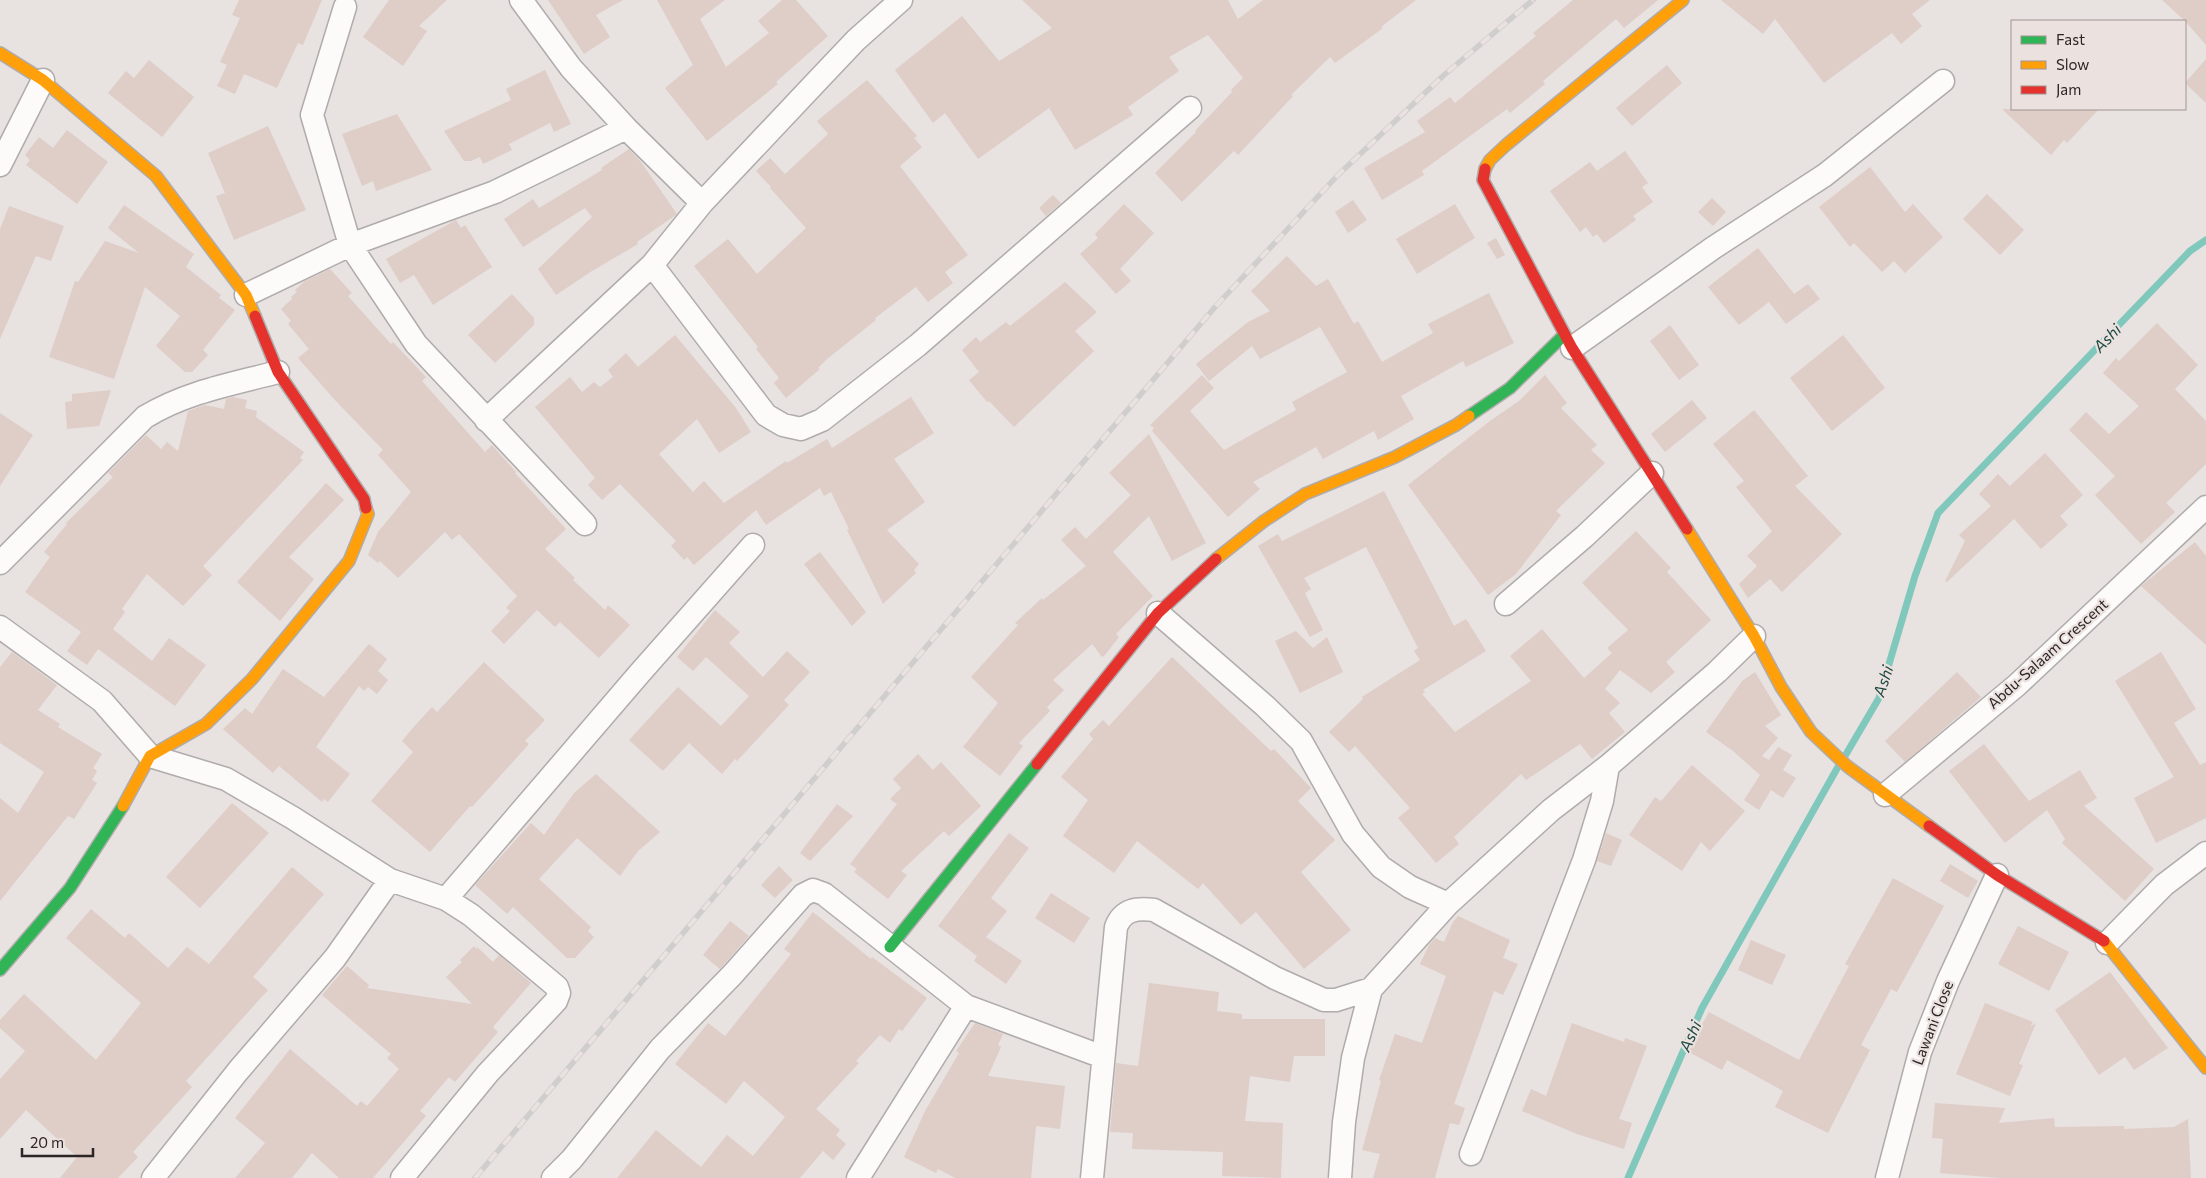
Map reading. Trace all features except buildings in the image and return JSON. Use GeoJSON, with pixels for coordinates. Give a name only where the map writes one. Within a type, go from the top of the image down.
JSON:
{"type":"FeatureCollection","features":[{"type":"Feature","properties":{"kind":"street"},"geometry":{"type":"LineString","coordinates":[[521,0],[571,68],[626,128],[702,204]]}},
{"type":"Feature","properties":{"kind":"street"},"geometry":{"type":"LineString","coordinates":[[486,420],[652,265],[702,204],[856,40],[901,0]]}},
{"type":"Feature","properties":{"kind":"street"},"geometry":{"type":"LineString","coordinates":[[1683,0],[1488,162],[1483,173],[1483,180],[1568,342],[1754,636],[1781,687],[1811,732],[1847,766],[1997,875],[2107,943],[2206,1068]]}},
{"type":"Feature","properties":{"kind":"street"},"geometry":{"type":"LineString","coordinates":[[344,7],[312,114],[350,245],[416,344],[585,524]]}},
{"type":"Feature","properties":{"kind":"street"},"geometry":{"type":"LineString","coordinates":[[0,53],[43,80],[156,176],[246,295],[278,372],[364,498],[368,514],[349,561],[252,679],[206,724],[150,756],[113,824],[70,888],[3,960]]}},
{"type":"Feature","properties":{"kind":"street"},"geometry":{"type":"LineString","coordinates":[[0,165],[43,80]]}},
{"type":"Feature","properties":{"kind":"street"},"geometry":{"type":"LineString","coordinates":[[890,947],[1158,613],[1214,561],[1264,521],[1305,494],[1395,457],[1456,425],[1510,388],[1568,342],[1824,175],[1943,81]]}},
{"type":"Feature","properties":{"kind":"street"},"geometry":{"type":"LineString","coordinates":[[652,265],[766,415],[784,425],[801,429],[822,420],[918,345],[1190,108]]}},
{"type":"Feature","properties":{"kind":"street"},"geometry":{"type":"LineString","coordinates":[[246,295],[350,245],[495,192],[626,128]]}},
{"type":"Feature","properties":{"kind":"street"},"geometry":{"type":"LineString","coordinates":[[0,563],[145,417],[167,403],[195,393],[278,372]]}},
{"type":"Feature","properties":{"kind":"street"},"geometry":{"type":"LineString","coordinates":[[1506,604],[1585,536],[1652,473]]}},
{"type":"Feature","properties":{"kind":"street","name":"Abdu-Salaam Crescent"},"geometry":{"type":"LineString","coordinates":[[1885,795],[2017,685],[2206,507]]}},
{"type":"Feature","properties":{"kind":"street"},"geometry":{"type":"LineString","coordinates":[[446,899],[639,674],[753,545]]}},
{"type":"Feature","properties":{"kind":"street"},"geometry":{"type":"LineString","coordinates":[[1158,613],[1301,741],[1353,834],[1381,867],[1410,887],[1448,904]]}},
{"type":"Feature","properties":{"kind":"street"},"geometry":{"type":"LineString","coordinates":[[0,627],[102,701],[150,756],[226,779],[293,818],[390,880],[446,899],[471,915],[556,987],[559,994],[556,1001],[488,1073],[402,1178]]}},
{"type":"Feature","properties":{"kind":"street"},"geometry":{"type":"LineString","coordinates":[[1340,1178],[1344,1122],[1353,1058],[1371,989],[1448,904],[1551,810],[1608,766],[1717,672],[1754,636]]}},
{"type":"Feature","properties":{"kind":"street"},"geometry":{"type":"LineString","coordinates":[[1471,1154],[1584,860],[1602,801],[1608,766]]}},
{"type":"Feature","properties":{"kind":"street"},"geometry":{"type":"LineString","coordinates":[[2107,943],[2164,885],[2206,853]]}},
{"type":"Feature","properties":{"kind":"street","name":"Lawani Close"},"geometry":{"type":"LineString","coordinates":[[1887,1178],[1920,1052],[1948,981],[1997,875]]}},
{"type":"Feature","properties":{"kind":"street"},"geometry":{"type":"LineString","coordinates":[[153,1178],[238,1071],[335,958],[390,880]]}},
{"type":"Feature","properties":{"kind":"street"},"geometry":{"type":"LineString","coordinates":[[553,1178],[572,1159],[660,1049],[733,974],[803,895],[813,890],[824,894],[966,1006],[1103,1057]]}},
{"type":"Feature","properties":{"kind":"street"},"geometry":{"type":"LineString","coordinates":[[1092,1178],[1116,927],[1120,917],[1140,908],[1154,910],[1275,978],[1324,1000],[1336,1000],[1371,989]]}},
{"type":"Feature","properties":{"kind":"street"},"geometry":{"type":"LineString","coordinates":[[858,1178],[966,1006]]}},
{"type":"Feature","properties":{"kind":"waterway","name":"Ashi"},"geometry":{"type":"LineString","coordinates":[[1845,756],[1879,698],[1915,576],[1938,513],[2190,251],[2206,240]]}},
{"type":"Feature","properties":{"kind":"waterway","name":"Ashi"},"geometry":{"type":"LineString","coordinates":[[1628,1178],[1702,1008],[1839,765]]}},
{"type":"Feature","properties":{"kind":"railway"},"geometry":{"type":"LineString","coordinates":[[475,1178],[1215,307],[1338,175],[1444,75],[1533,0]]}},
{"type":"Feature","properties":{"kind":"traffic: fast"},"geometry":{"type":"LineString","coordinates":[[1469,416],[1510,388],[1564,335]]}},
{"type":"Feature","properties":{"kind":"traffic: fast"},"geometry":{"type":"LineString","coordinates":[[890,947],[1037,764]]}},
{"type":"Feature","properties":{"kind":"traffic: fast"},"geometry":{"type":"LineString","coordinates":[[0,970],[70,888],[123,806]]}},
{"type":"Feature","properties":{"kind":"traffic: slow"},"geometry":{"type":"LineString","coordinates":[[1485,169],[1490,160],[1506,145],[1683,0]]}},
{"type":"Feature","properties":{"kind":"traffic: slow"},"geometry":{"type":"LineString","coordinates":[[0,53],[43,80],[156,176],[246,295],[255,316]]}},
{"type":"Feature","properties":{"kind":"traffic: slow"},"geometry":{"type":"LineString","coordinates":[[1216,559],[1264,521],[1305,494],[1395,457],[1456,425],[1469,416]]}},
{"type":"Feature","properties":{"kind":"traffic: slow"},"geometry":{"type":"LineString","coordinates":[[123,806],[150,756],[206,724],[252,679],[349,561],[368,514],[366,508]]}},
{"type":"Feature","properties":{"kind":"traffic: slow"},"geometry":{"type":"LineString","coordinates":[[1687,529],[1754,636],[1781,687],[1811,732],[1847,766],[1929,826]]}},
{"type":"Feature","properties":{"kind":"traffic: slow"},"geometry":{"type":"LineString","coordinates":[[2104,941],[2206,1068]]}},
{"type":"Feature","properties":{"kind":"traffic: jam"},"geometry":{"type":"LineString","coordinates":[[1485,169],[1483,180],[1572,348],[1687,529]]}},
{"type":"Feature","properties":{"kind":"traffic: jam"},"geometry":{"type":"LineString","coordinates":[[255,316],[278,372],[364,499],[366,508]]}},
{"type":"Feature","properties":{"kind":"traffic: jam"},"geometry":{"type":"LineString","coordinates":[[1037,764],[1158,613],[1216,559]]}},
{"type":"Feature","properties":{"kind":"traffic: jam"},"geometry":{"type":"LineString","coordinates":[[1929,826],[1997,875],[2104,941]]}}]}
